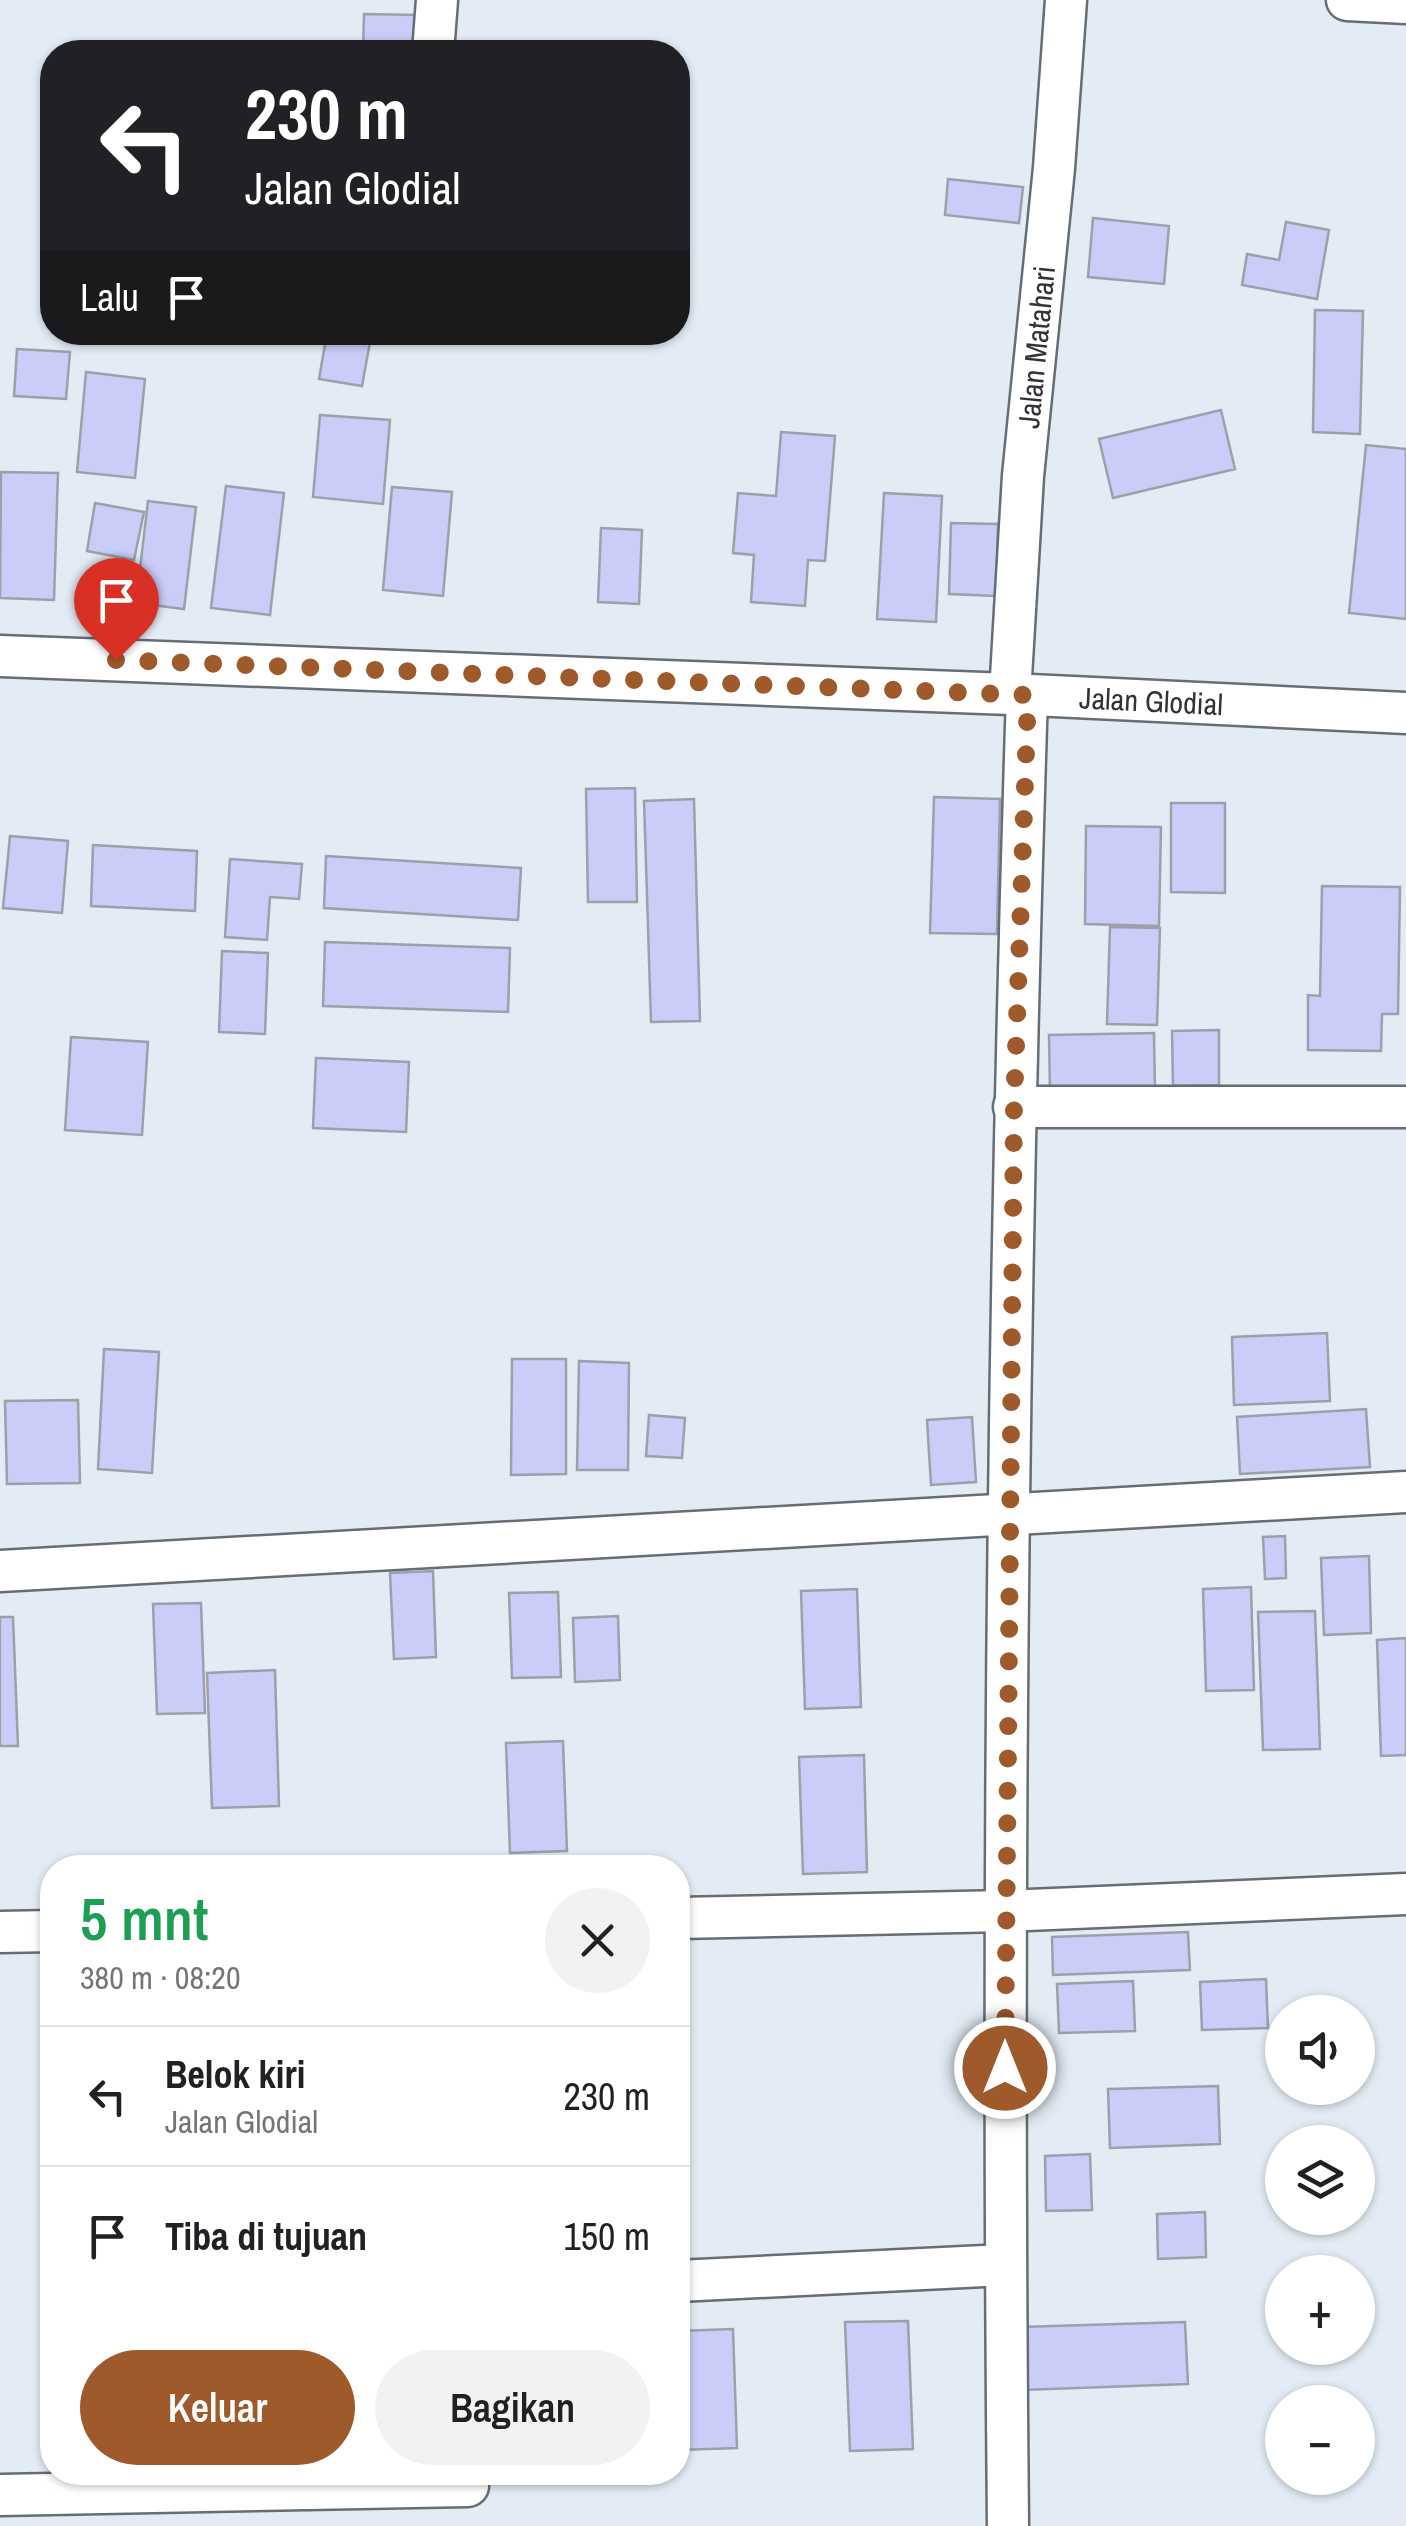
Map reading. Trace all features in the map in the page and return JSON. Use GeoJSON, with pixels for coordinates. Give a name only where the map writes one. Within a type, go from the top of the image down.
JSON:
{"type":"FeatureCollection","features":[{"type":"Feature","properties":{"kind":"street"},"geometry":{"type":"LineString","coordinates":[[433,40],[438,0]]}},
{"type":"Feature","properties":{"kind":"street","name":"Jalan Matahari"},"geometry":{"type":"LineString","coordinates":[[1008,2526],[1005,1911],[1023,476],[1054,168],[1066,0]]}},
{"type":"Feature","properties":{"kind":"street"},"geometry":{"type":"LineString","coordinates":[[1347,0],[1406,3]]}},
{"type":"Feature","properties":{"kind":"street","name":"Jalan Glodial"},"geometry":{"type":"LineString","coordinates":[[0,656],[1406,713]]}},
{"type":"Feature","properties":{"kind":"street"},"geometry":{"type":"LineString","coordinates":[[1014,1107],[1406,1108]]}},
{"type":"Feature","properties":{"kind":"street"},"geometry":{"type":"LineString","coordinates":[[0,1571],[1406,1492]]}},
{"type":"Feature","properties":{"kind":"street"},"geometry":{"type":"LineString","coordinates":[[690,1918],[1005,1911],[1406,1894]]}},
{"type":"Feature","properties":{"kind":"street"},"geometry":{"type":"LineString","coordinates":[[0,1932],[40,1931]]}},
{"type":"Feature","properties":{"kind":"street"},"geometry":{"type":"LineString","coordinates":[[690,2280],[1006,2265]]}},
{"type":"Feature","properties":{"kind":"street"},"geometry":{"type":"LineString","coordinates":[[0,2495],[468,2486]]}},
{"type":"Feature","properties":{"kind":"building"},"geometry":{"type":"Polygon","coordinates":[[[364,14],[418,15],[417,40],[363,40],[364,14]]]}},
{"type":"Feature","properties":{"kind":"building"},"geometry":{"type":"Polygon","coordinates":[[[948,179],[1023,187],[1019,223],[945,215],[948,179]]]}},
{"type":"Feature","properties":{"kind":"building"},"geometry":{"type":"Polygon","coordinates":[[[1093,218],[1169,226],[1164,284],[1088,277],[1093,218]]]}},
{"type":"Feature","properties":{"kind":"building"},"geometry":{"type":"Polygon","coordinates":[[[1286,222],[1329,230],[1317,299],[1242,285],[1247,254],[1279,260],[1286,222]]]}},
{"type":"Feature","properties":{"kind":"building"},"geometry":{"type":"Polygon","coordinates":[[[1315,310],[1363,311],[1360,434],[1313,432],[1315,310]]]}},
{"type":"Feature","properties":{"kind":"building"},"geometry":{"type":"Polygon","coordinates":[[[325,345],[369,345],[362,386],[319,379],[325,345]]]}},
{"type":"Feature","properties":{"kind":"building"},"geometry":{"type":"Polygon","coordinates":[[[17,349],[70,352],[66,399],[14,396],[17,349]]]}},
{"type":"Feature","properties":{"kind":"building"},"geometry":{"type":"Polygon","coordinates":[[[86,372],[145,379],[135,478],[77,472],[86,372]]]}},
{"type":"Feature","properties":{"kind":"building"},"geometry":{"type":"Polygon","coordinates":[[[1221,410],[1235,469],[1113,498],[1099,439],[1221,410]]]}},
{"type":"Feature","properties":{"kind":"building"},"geometry":{"type":"Polygon","coordinates":[[[320,415],[390,420],[383,504],[313,497],[320,415]]]}},
{"type":"Feature","properties":{"kind":"building"},"geometry":{"type":"Polygon","coordinates":[[[781,432],[835,436],[825,561],[808,560],[805,606],[751,602],[754,555],[733,553],[738,493],[776,496],[781,432]]]}},
{"type":"Feature","properties":{"kind":"building"},"geometry":{"type":"Polygon","coordinates":[[[1366,445],[1406,449],[1406,619],[1349,613],[1366,445]]]}},
{"type":"Feature","properties":{"kind":"building"},"geometry":{"type":"Polygon","coordinates":[[[1,472],[58,473],[54,600],[0,598],[1,472]]]}},
{"type":"Feature","properties":{"kind":"building"},"geometry":{"type":"Polygon","coordinates":[[[226,486],[284,493],[270,615],[211,608],[226,486]]]}},
{"type":"Feature","properties":{"kind":"building"},"geometry":{"type":"Polygon","coordinates":[[[392,487],[452,492],[443,596],[383,590],[392,487]]]}},
{"type":"Feature","properties":{"kind":"building"},"geometry":{"type":"Polygon","coordinates":[[[884,493],[942,496],[936,622],[877,619],[884,493]]]}},
{"type":"Feature","properties":{"kind":"building"},"geometry":{"type":"Polygon","coordinates":[[[148,501],[196,507],[184,609],[136,603],[148,501]]]}},
{"type":"Feature","properties":{"kind":"building"},"geometry":{"type":"Polygon","coordinates":[[[95,503],[144,512],[134,560],[87,551],[95,503]]]}},
{"type":"Feature","properties":{"kind":"building"},"geometry":{"type":"Polygon","coordinates":[[[951,523],[998,524],[996,596],[949,594],[951,523]]]}},
{"type":"Feature","properties":{"kind":"building"},"geometry":{"type":"Polygon","coordinates":[[[601,528],[642,530],[639,604],[598,602],[601,528]]]}},
{"type":"Feature","properties":{"kind":"building"},"geometry":{"type":"Polygon","coordinates":[[[635,788],[637,902],[588,902],[586,789],[635,788]]]}},
{"type":"Feature","properties":{"kind":"building"},"geometry":{"type":"Polygon","coordinates":[[[934,797],[1000,799],[997,934],[930,933],[934,797]]]}},
{"type":"Feature","properties":{"kind":"building"},"geometry":{"type":"Polygon","coordinates":[[[694,799],[700,1021],[651,1022],[644,801],[694,799]]]}},
{"type":"Feature","properties":{"kind":"building"},"geometry":{"type":"Polygon","coordinates":[[[1171,803],[1225,803],[1225,893],[1171,892],[1171,803]]]}},
{"type":"Feature","properties":{"kind":"building"},"geometry":{"type":"Polygon","coordinates":[[[1086,826],[1161,827],[1159,926],[1085,924],[1086,826]]]}},
{"type":"Feature","properties":{"kind":"building"},"geometry":{"type":"Polygon","coordinates":[[[10,836],[68,841],[62,913],[3,908],[10,836]]]}},
{"type":"Feature","properties":{"kind":"building"},"geometry":{"type":"Polygon","coordinates":[[[93,845],[197,851],[195,911],[91,906],[93,845]]]}},
{"type":"Feature","properties":{"kind":"building"},"geometry":{"type":"Polygon","coordinates":[[[326,856],[521,868],[518,920],[324,908],[326,856]]]}},
{"type":"Feature","properties":{"kind":"building"},"geometry":{"type":"Polygon","coordinates":[[[230,859],[302,864],[299,899],[270,897],[267,940],[225,937],[230,859]]]}},
{"type":"Feature","properties":{"kind":"building"},"geometry":{"type":"Polygon","coordinates":[[[1322,886],[1400,887],[1398,1014],[1382,1014],[1381,1051],[1308,1050],[1308,995],[1320,996],[1322,886]]]}},
{"type":"Feature","properties":{"kind":"building"},"geometry":{"type":"Polygon","coordinates":[[[1110,927],[1160,928],[1157,1025],[1107,1024],[1110,927]]]}},
{"type":"Feature","properties":{"kind":"building"},"geometry":{"type":"Polygon","coordinates":[[[325,942],[510,948],[508,1012],[323,1006],[325,942]]]}},
{"type":"Feature","properties":{"kind":"building"},"geometry":{"type":"Polygon","coordinates":[[[222,951],[268,953],[265,1034],[219,1032],[222,951]]]}},
{"type":"Feature","properties":{"kind":"building"},"geometry":{"type":"Polygon","coordinates":[[[1219,1030],[1219,1085],[1173,1086],[1172,1031],[1219,1030]]]}},
{"type":"Feature","properties":{"kind":"building"},"geometry":{"type":"Polygon","coordinates":[[[1154,1033],[1155,1092],[1050,1093],[1049,1035],[1154,1033]]]}},
{"type":"Feature","properties":{"kind":"building"},"geometry":{"type":"Polygon","coordinates":[[[71,1037],[148,1042],[142,1135],[65,1130],[71,1037]]]}},
{"type":"Feature","properties":{"kind":"building"},"geometry":{"type":"Polygon","coordinates":[[[316,1058],[409,1062],[406,1132],[313,1128],[316,1058]]]}},
{"type":"Feature","properties":{"kind":"building"},"geometry":{"type":"Polygon","coordinates":[[[1327,1333],[1330,1401],[1234,1405],[1232,1337],[1327,1333]]]}},
{"type":"Feature","properties":{"kind":"building"},"geometry":{"type":"Polygon","coordinates":[[[104,1349],[159,1352],[152,1473],[98,1469],[104,1349]]]}},
{"type":"Feature","properties":{"kind":"building"},"geometry":{"type":"Polygon","coordinates":[[[512,1359],[566,1359],[566,1474],[511,1475],[512,1359]]]}},
{"type":"Feature","properties":{"kind":"building"},"geometry":{"type":"Polygon","coordinates":[[[579,1361],[629,1363],[628,1470],[577,1470],[579,1361]]]}},
{"type":"Feature","properties":{"kind":"building"},"geometry":{"type":"Polygon","coordinates":[[[78,1400],[80,1483],[7,1484],[5,1401],[78,1400]]]}},
{"type":"Feature","properties":{"kind":"building"},"geometry":{"type":"Polygon","coordinates":[[[1366,1409],[1370,1467],[1240,1474],[1237,1417],[1366,1409]]]}},
{"type":"Feature","properties":{"kind":"building"},"geometry":{"type":"Polygon","coordinates":[[[649,1415],[685,1418],[682,1458],[646,1456],[649,1415]]]}},
{"type":"Feature","properties":{"kind":"building"},"geometry":{"type":"Polygon","coordinates":[[[972,1417],[976,1482],[931,1485],[927,1420],[972,1417]]]}},
{"type":"Feature","properties":{"kind":"building"},"geometry":{"type":"Polygon","coordinates":[[[1285,1536],[1286,1578],[1265,1579],[1263,1537],[1285,1536]]]}},
{"type":"Feature","properties":{"kind":"building"},"geometry":{"type":"Polygon","coordinates":[[[1369,1556],[1371,1633],[1324,1635],[1321,1558],[1369,1556]]]}},
{"type":"Feature","properties":{"kind":"building"},"geometry":{"type":"Polygon","coordinates":[[[433,1571],[436,1657],[394,1659],[390,1573],[433,1571]]]}},
{"type":"Feature","properties":{"kind":"building"},"geometry":{"type":"Polygon","coordinates":[[[1251,1587],[1254,1690],[1206,1691],[1203,1589],[1251,1587]]]}},
{"type":"Feature","properties":{"kind":"building"},"geometry":{"type":"Polygon","coordinates":[[[857,1589],[861,1707],[805,1709],[801,1591],[857,1589]]]}},
{"type":"Feature","properties":{"kind":"building"},"geometry":{"type":"Polygon","coordinates":[[[558,1592],[561,1677],[512,1678],[509,1593],[558,1592]]]}},
{"type":"Feature","properties":{"kind":"building"},"geometry":{"type":"Polygon","coordinates":[[[201,1603],[205,1713],[157,1714],[153,1604],[201,1603]]]}},
{"type":"Feature","properties":{"kind":"building"},"geometry":{"type":"Polygon","coordinates":[[[1315,1611],[1320,1749],[1263,1750],[1258,1612],[1315,1611]]]}},
{"type":"Feature","properties":{"kind":"building"},"geometry":{"type":"Polygon","coordinates":[[[618,1616],[620,1680],[575,1682],[573,1618],[618,1616]]]}},
{"type":"Feature","properties":{"kind":"building"},"geometry":{"type":"Polygon","coordinates":[[[0,1617],[13,1617],[18,1746],[0,1746],[0,1617]]]}},
{"type":"Feature","properties":{"kind":"building"},"geometry":{"type":"Polygon","coordinates":[[[1406,1638],[1406,1755],[1381,1756],[1377,1640],[1406,1638]]]}},
{"type":"Feature","properties":{"kind":"building"},"geometry":{"type":"Polygon","coordinates":[[[275,1670],[279,1806],[212,1808],[207,1673],[275,1670]]]}},
{"type":"Feature","properties":{"kind":"building"},"geometry":{"type":"Polygon","coordinates":[[[563,1741],[567,1851],[510,1853],[506,1743],[563,1741]]]}},
{"type":"Feature","properties":{"kind":"building"},"geometry":{"type":"Polygon","coordinates":[[[864,1755],[867,1872],[803,1874],[799,1757],[864,1755]]]}},
{"type":"Feature","properties":{"kind":"building"},"geometry":{"type":"Polygon","coordinates":[[[1188,1932],[1190,1970],[1053,1975],[1052,1937],[1188,1932]]]}},
{"type":"Feature","properties":{"kind":"building"},"geometry":{"type":"Polygon","coordinates":[[[1266,1979],[1265,2028],[1202,2030],[1200,1982],[1266,1979]]]}},
{"type":"Feature","properties":{"kind":"building"},"geometry":{"type":"Polygon","coordinates":[[[1133,1981],[1135,2031],[1059,2033],[1057,1984],[1133,1981]]]}},
{"type":"Feature","properties":{"kind":"building"},"geometry":{"type":"Polygon","coordinates":[[[1218,2086],[1220,2144],[1110,2148],[1108,2089],[1218,2086]]]}},
{"type":"Feature","properties":{"kind":"building"},"geometry":{"type":"Polygon","coordinates":[[[1090,2154],[1092,2210],[1046,2211],[1045,2156],[1090,2154]]]}},
{"type":"Feature","properties":{"kind":"building"},"geometry":{"type":"Polygon","coordinates":[[[1205,2212],[1206,2257],[1158,2259],[1157,2214],[1205,2212]]]}},
{"type":"Feature","properties":{"kind":"building"},"geometry":{"type":"Polygon","coordinates":[[[908,2321],[913,2449],[850,2451],[845,2322],[908,2321]]]}},
{"type":"Feature","properties":{"kind":"building"},"geometry":{"type":"Polygon","coordinates":[[[1185,2322],[1188,2384],[1022,2390],[1020,2327],[1185,2322]]]}},
{"type":"Feature","properties":{"kind":"building"},"geometry":{"type":"Polygon","coordinates":[[[733,2329],[737,2448],[690,2450],[690,2331],[733,2329]]]}},
{"type":"Feature","properties":{"kind":"route"},"geometry":{"type":"LineString","coordinates":[[116,660],[1028,695],[1014,1107],[1005,2068]]}}]}
